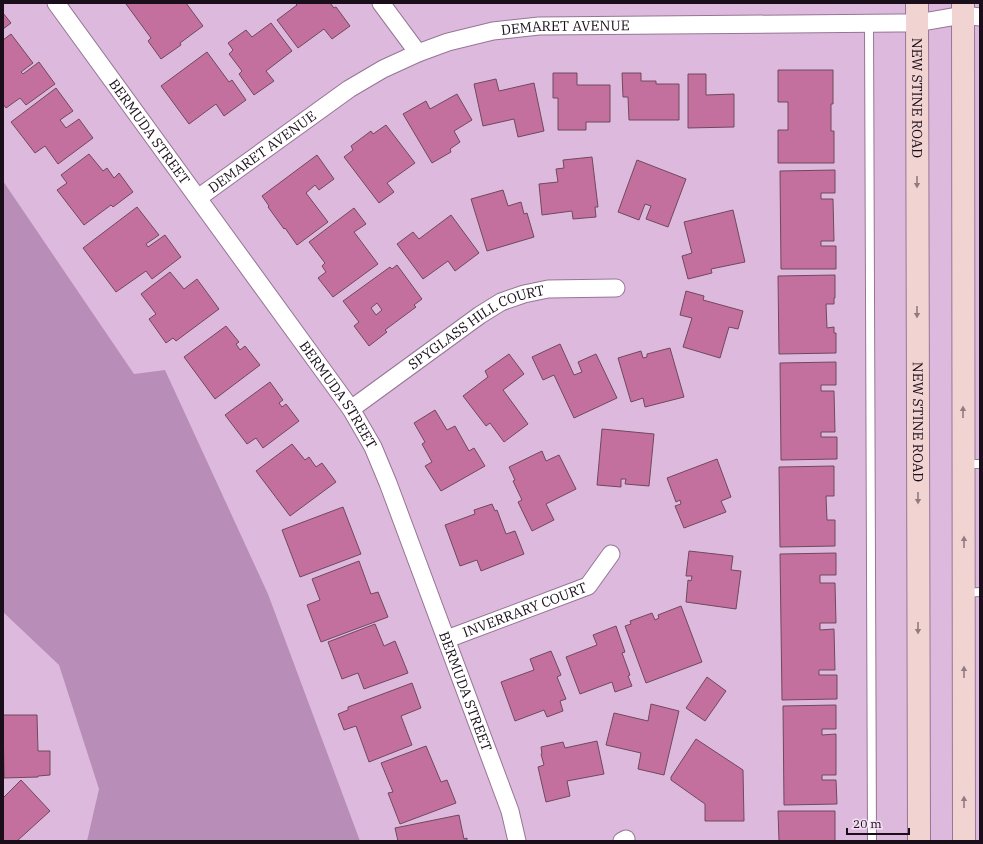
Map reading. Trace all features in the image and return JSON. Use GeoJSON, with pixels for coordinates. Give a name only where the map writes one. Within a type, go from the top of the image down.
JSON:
{"type":"FeatureCollection","features":[{"type":"Feature","properties":{"kind":"main road"},"geometry":{"type":"LineString","coordinates":[[964,841],[972,592],[968,12]]}},
{"type":"Feature","properties":{"kind":"main road","name":"NEW STINE ROAD"},"geometry":{"type":"LineString","coordinates":[[917,13],[919,841]]}},
{"type":"Feature","properties":{"kind":"street","name":"BERMUDA STREET"},"geometry":{"type":"LineString","coordinates":[[56,3],[351,409],[372,447],[388,483],[447,639],[510,811],[517,841]]}},
{"type":"Feature","properties":{"kind":"street"},"geometry":{"type":"LineString","coordinates":[[382,3],[418,53]]}},
{"type":"Feature","properties":{"kind":"street","name":"DEMARET AVENUE"},"geometry":{"type":"LineString","coordinates":[[198,198],[349,89],[383,69],[418,53],[448,42],[493,31],[538,26],[869,23],[917,13],[968,12]]}},
{"type":"Feature","properties":{"kind":"street","name":"SPYGLASS HILL COURT"},"geometry":{"type":"LineString","coordinates":[[351,409],[480,315],[501,302],[524,294],[548,289],[616,288]]}},
{"type":"Feature","properties":{"kind":"street","name":"INVERRARY COURT"},"geometry":{"type":"LineString","coordinates":[[447,639],[588,586],[611,554]]}},
{"type":"Feature","properties":{"kind":"lane"},"geometry":{"type":"LineString","coordinates":[[869,23],[872,841]]}},
{"type":"Feature","properties":{"kind":"shaded area"},"geometry":{"type":"Polygon","coordinates":[[[3,181],[134,374],[165,370],[268,594],[360,841],[87,841],[99,789],[59,665],[3,612],[3,181]]]}},
{"type":"Feature","properties":{"kind":"building"},"geometry":{"type":"Polygon","coordinates":[[[186,3],[203,26],[180,43],[181,45],[161,59],[148,41],[151,38],[126,4],[186,3]]]}},
{"type":"Feature","properties":{"kind":"building"},"geometry":{"type":"Polygon","coordinates":[[[295,3],[330,3],[334,8],[336,7],[350,26],[332,39],[324,29],[298,48],[277,20],[297,5],[295,3]]]}},
{"type":"Feature","properties":{"kind":"building"},"geometry":{"type":"Polygon","coordinates":[[[3,13],[11,23],[3,29],[3,13]]]}},
{"type":"Feature","properties":{"kind":"building"},"geometry":{"type":"Polygon","coordinates":[[[271,23],[292,51],[266,71],[274,81],[254,95],[239,74],[242,71],[229,54],[233,50],[228,43],[246,30],[252,37],[271,23]]]}},
{"type":"Feature","properties":{"kind":"building"},"geometry":{"type":"Polygon","coordinates":[[[11,34],[33,63],[21,72],[23,74],[39,62],[55,84],[26,105],[20,98],[6,108],[3,104],[3,40],[11,34]]]}},
{"type":"Feature","properties":{"kind":"building"},"geometry":{"type":"Polygon","coordinates":[[[207,52],[229,82],[232,80],[246,100],[224,116],[216,104],[189,124],[161,86],[207,52]]]}},
{"type":"Feature","properties":{"kind":"building"},"geometry":{"type":"Polygon","coordinates":[[[778,70],[833,70],[831,131],[834,131],[834,163],[778,163],[778,130],[788,130],[788,102],[778,102],[778,70]]]}},
{"type":"Feature","properties":{"kind":"building"},"geometry":{"type":"Polygon","coordinates":[[[553,73],[577,73],[577,85],[610,85],[610,122],[586,122],[586,130],[558,130],[558,98],[553,98],[553,73]]]}},
{"type":"Feature","properties":{"kind":"building"},"geometry":{"type":"Polygon","coordinates":[[[622,73],[641,73],[641,81],[656,81],[656,84],[679,84],[679,120],[629,120],[628,97],[623,97],[622,73]]]}},
{"type":"Feature","properties":{"kind":"building"},"geometry":{"type":"Polygon","coordinates":[[[688,74],[706,74],[706,95],[734,94],[734,127],[688,128],[688,74]]]}},
{"type":"Feature","properties":{"kind":"building"},"geometry":{"type":"Polygon","coordinates":[[[496,79],[499,91],[534,83],[544,131],[518,137],[514,119],[483,126],[474,84],[496,79]]]}},
{"type":"Feature","properties":{"kind":"building"},"geometry":{"type":"Polygon","coordinates":[[[56,88],[73,111],[60,120],[66,128],[79,119],[93,138],[58,164],[45,146],[35,153],[11,122],[56,88]]]}},
{"type":"Feature","properties":{"kind":"building"},"geometry":{"type":"Polygon","coordinates":[[[457,94],[472,120],[454,131],[460,142],[450,149],[451,152],[432,163],[403,114],[426,101],[430,109],[457,94]]]}},
{"type":"Feature","properties":{"kind":"building"},"geometry":{"type":"Polygon","coordinates":[[[386,125],[415,163],[387,183],[394,192],[379,203],[344,157],[353,150],[351,146],[371,131],[373,134],[386,125]]]}},
{"type":"Feature","properties":{"kind":"building"},"geometry":{"type":"Polygon","coordinates":[[[89,154],[103,171],[107,168],[114,178],[119,173],[133,192],[113,207],[111,205],[84,225],[57,190],[67,183],[61,175],[89,154]]]}},
{"type":"Feature","properties":{"kind":"building"},"geometry":{"type":"Polygon","coordinates":[[[317,155],[334,179],[319,190],[315,185],[306,193],[328,222],[297,245],[268,207],[269,206],[262,196],[317,155]]]}},
{"type":"Feature","properties":{"kind":"building"},"geometry":{"type":"Polygon","coordinates":[[[592,157],[598,207],[595,207],[596,217],[573,219],[572,211],[542,215],[539,184],[558,182],[556,169],[564,168],[563,160],[592,157]]]}},
{"type":"Feature","properties":{"kind":"building"},"geometry":{"type":"Polygon","coordinates":[[[637,160],[686,179],[668,227],[646,219],[651,206],[645,204],[639,220],[618,212],[637,160]]]}},
{"type":"Feature","properties":{"kind":"building"},"geometry":{"type":"Polygon","coordinates":[[[835,170],[835,193],[821,193],[821,199],[833,199],[834,241],[821,241],[821,246],[836,246],[836,269],[781,269],[780,171],[835,170]]]}},
{"type":"Feature","properties":{"kind":"building"},"geometry":{"type":"Polygon","coordinates":[[[503,190],[508,206],[521,202],[524,214],[527,213],[534,237],[487,251],[471,199],[503,190]]]}},
{"type":"Feature","properties":{"kind":"building"},"geometry":{"type":"Polygon","coordinates":[[[137,207],[159,235],[146,244],[148,247],[165,235],[181,257],[152,279],[146,271],[116,292],[83,248],[137,207]]]}},
{"type":"Feature","properties":{"kind":"building"},"geometry":{"type":"Polygon","coordinates":[[[354,208],[366,224],[354,232],[378,264],[333,297],[318,278],[326,272],[322,266],[325,263],[309,242],[354,208]]]}},
{"type":"Feature","properties":{"kind":"building"},"geometry":{"type":"Polygon","coordinates":[[[733,210],[745,262],[711,269],[712,273],[688,279],[682,256],[692,253],[684,222],[733,210]]]}},
{"type":"Feature","properties":{"kind":"building"},"geometry":{"type":"Polygon","coordinates":[[[451,215],[479,253],[455,271],[448,261],[423,279],[397,244],[413,232],[419,239],[451,215]]]}},
{"type":"Feature","properties":{"kind":"building"},"geometry":{"type":"Polygon","coordinates":[[[397,265],[422,299],[414,305],[416,307],[385,330],[387,332],[369,346],[354,326],[359,322],[343,301],[390,267],[392,269],[397,265]],[[377,303],[371,308],[376,315],[382,310],[377,303]]]}},
{"type":"Feature","properties":{"kind":"building"},"geometry":{"type":"Polygon","coordinates":[[[170,272],[184,289],[197,279],[219,309],[176,341],[173,338],[166,343],[149,319],[156,314],[141,294],[170,272]]]}},
{"type":"Feature","properties":{"kind":"building"},"geometry":{"type":"Polygon","coordinates":[[[835,275],[834,304],[826,304],[827,328],[834,327],[834,333],[836,333],[836,353],[779,354],[778,276],[835,275]]]}},
{"type":"Feature","properties":{"kind":"building"},"geometry":{"type":"Polygon","coordinates":[[[686,291],[704,296],[703,300],[743,311],[738,329],[729,327],[720,358],[683,347],[692,318],[680,315],[686,291]]]}},
{"type":"Feature","properties":{"kind":"building"},"geometry":{"type":"Polygon","coordinates":[[[226,326],[239,342],[236,344],[240,350],[245,346],[260,365],[215,399],[184,357],[226,326]]]}},
{"type":"Feature","properties":{"kind":"building"},"geometry":{"type":"Polygon","coordinates":[[[560,344],[574,375],[582,372],[578,362],[596,354],[617,398],[574,418],[554,375],[543,380],[532,357],[560,344]]]}},
{"type":"Feature","properties":{"kind":"building"},"geometry":{"type":"Polygon","coordinates":[[[670,348],[684,397],[645,407],[643,398],[631,402],[618,358],[641,351],[643,358],[647,357],[647,354],[670,348]]]}},
{"type":"Feature","properties":{"kind":"building"},"geometry":{"type":"Polygon","coordinates":[[[509,354],[524,374],[503,390],[528,424],[504,442],[490,423],[486,426],[463,396],[488,377],[485,371],[509,354]]]}},
{"type":"Feature","properties":{"kind":"building"},"geometry":{"type":"Polygon","coordinates":[[[836,362],[836,385],[821,385],[821,391],[834,391],[835,432],[821,432],[821,437],[837,437],[837,459],[781,460],[780,363],[836,362]]]}},
{"type":"Feature","properties":{"kind":"building"},"geometry":{"type":"Polygon","coordinates":[[[270,382],[283,400],[279,403],[282,407],[286,404],[299,421],[263,448],[256,438],[247,444],[225,415],[270,382]]]}},
{"type":"Feature","properties":{"kind":"building"},"geometry":{"type":"Polygon","coordinates":[[[435,410],[447,430],[455,426],[469,451],[474,448],[485,466],[441,491],[425,466],[432,462],[422,444],[425,442],[414,423],[435,410]]]}},
{"type":"Feature","properties":{"kind":"building"},"geometry":{"type":"Polygon","coordinates":[[[602,429],[654,434],[649,486],[625,484],[626,479],[621,479],[621,487],[597,485],[602,429]]]}},
{"type":"Feature","properties":{"kind":"building"},"geometry":{"type":"Polygon","coordinates":[[[292,444],[305,460],[309,457],[316,467],[322,463],[336,482],[290,516],[256,471],[292,444]]]}},
{"type":"Feature","properties":{"kind":"building"},"geometry":{"type":"Polygon","coordinates":[[[542,451],[546,461],[559,455],[576,489],[546,504],[554,520],[532,531],[518,502],[522,500],[513,481],[515,480],[509,467],[542,451]]]}},
{"type":"Feature","properties":{"kind":"building"},"geometry":{"type":"Polygon","coordinates":[[[717,459],[731,497],[721,501],[726,512],[684,528],[675,506],[681,504],[680,500],[676,502],[667,478],[717,459]]]}},
{"type":"Feature","properties":{"kind":"building"},"geometry":{"type":"Polygon","coordinates":[[[834,466],[834,496],[826,496],[827,520],[835,520],[835,546],[780,547],[779,467],[834,466]]]}},
{"type":"Feature","properties":{"kind":"building"},"geometry":{"type":"Polygon","coordinates":[[[492,504],[495,511],[497,510],[506,534],[515,531],[524,554],[481,571],[477,560],[460,566],[445,525],[475,514],[474,510],[492,504]]]}},
{"type":"Feature","properties":{"kind":"building"},"geometry":{"type":"Polygon","coordinates":[[[343,507],[361,554],[300,577],[282,530],[343,507]]]}},
{"type":"Feature","properties":{"kind":"building"},"geometry":{"type":"Polygon","coordinates":[[[689,551],[733,556],[731,570],[741,571],[736,609],[686,602],[688,580],[691,581],[692,576],[686,576],[689,551]]]}},
{"type":"Feature","properties":{"kind":"building"},"geometry":{"type":"Polygon","coordinates":[[[836,553],[836,575],[820,575],[820,583],[835,583],[836,623],[820,623],[820,630],[834,629],[835,670],[819,670],[819,675],[837,675],[837,699],[782,700],[780,554],[836,553]]]}},
{"type":"Feature","properties":{"kind":"building"},"geometry":{"type":"Polygon","coordinates":[[[359,561],[371,594],[378,592],[388,617],[321,642],[307,605],[320,600],[312,579],[359,561]]]}},
{"type":"Feature","properties":{"kind":"building"},"geometry":{"type":"Polygon","coordinates":[[[681,606],[702,662],[646,683],[625,626],[631,624],[630,621],[652,613],[655,620],[659,618],[658,615],[681,606]]]}},
{"type":"Feature","properties":{"kind":"building"},"geometry":{"type":"Polygon","coordinates":[[[375,624],[384,646],[395,641],[408,673],[364,689],[358,673],[342,679],[328,642],[375,624]]]}},
{"type":"Feature","properties":{"kind":"building"},"geometry":{"type":"Polygon","coordinates":[[[616,626],[625,652],[622,653],[630,675],[628,676],[632,686],[615,692],[612,682],[580,694],[566,657],[597,645],[593,635],[616,626]]]}},
{"type":"Feature","properties":{"kind":"building"},"geometry":{"type":"Polygon","coordinates":[[[551,651],[561,675],[557,677],[566,699],[560,701],[563,711],[547,717],[544,710],[515,721],[501,682],[534,670],[530,659],[551,651]]]}},
{"type":"Feature","properties":{"kind":"building"},"geometry":{"type":"Polygon","coordinates":[[[707,677],[726,691],[705,721],[686,708],[707,677]]]}},
{"type":"Feature","properties":{"kind":"building"},"geometry":{"type":"Polygon","coordinates":[[[412,683],[421,708],[401,716],[412,745],[369,762],[356,726],[344,730],[338,714],[348,710],[348,707],[412,683]]]}},
{"type":"Feature","properties":{"kind":"building"},"geometry":{"type":"Polygon","coordinates":[[[651,704],[679,711],[664,775],[638,769],[641,753],[606,745],[614,713],[648,721],[651,704]]]}},
{"type":"Feature","properties":{"kind":"building"},"geometry":{"type":"Polygon","coordinates":[[[836,705],[836,729],[822,729],[822,735],[836,734],[836,775],[822,775],[822,780],[836,780],[837,804],[784,805],[783,706],[836,705]]]}},
{"type":"Feature","properties":{"kind":"building"},"geometry":{"type":"Polygon","coordinates":[[[3,715],[37,715],[38,751],[50,751],[50,775],[38,777],[4,778],[3,715]]]}},
{"type":"Feature","properties":{"kind":"building"},"geometry":{"type":"Polygon","coordinates":[[[696,739],[743,770],[744,821],[705,821],[705,804],[671,780],[671,777],[696,739]]]}},
{"type":"Feature","properties":{"kind":"building"},"geometry":{"type":"Polygon","coordinates":[[[597,741],[604,774],[567,781],[570,796],[546,802],[538,767],[544,765],[541,747],[563,742],[565,748],[597,741]]]}},
{"type":"Feature","properties":{"kind":"building"},"geometry":{"type":"Polygon","coordinates":[[[426,746],[441,782],[447,780],[456,803],[400,824],[388,793],[393,792],[381,763],[426,746]]]}},
{"type":"Feature","properties":{"kind":"building"},"geometry":{"type":"Polygon","coordinates":[[[21,780],[50,811],[17,841],[3,841],[3,798],[21,780]]]}},
{"type":"Feature","properties":{"kind":"building"},"geometry":{"type":"Polygon","coordinates":[[[778,811],[835,811],[835,841],[779,841],[778,811]]]}},
{"type":"Feature","properties":{"kind":"building"},"geometry":{"type":"Polygon","coordinates":[[[459,815],[464,839],[467,838],[467,841],[398,841],[395,828],[459,815]]]}}]}
